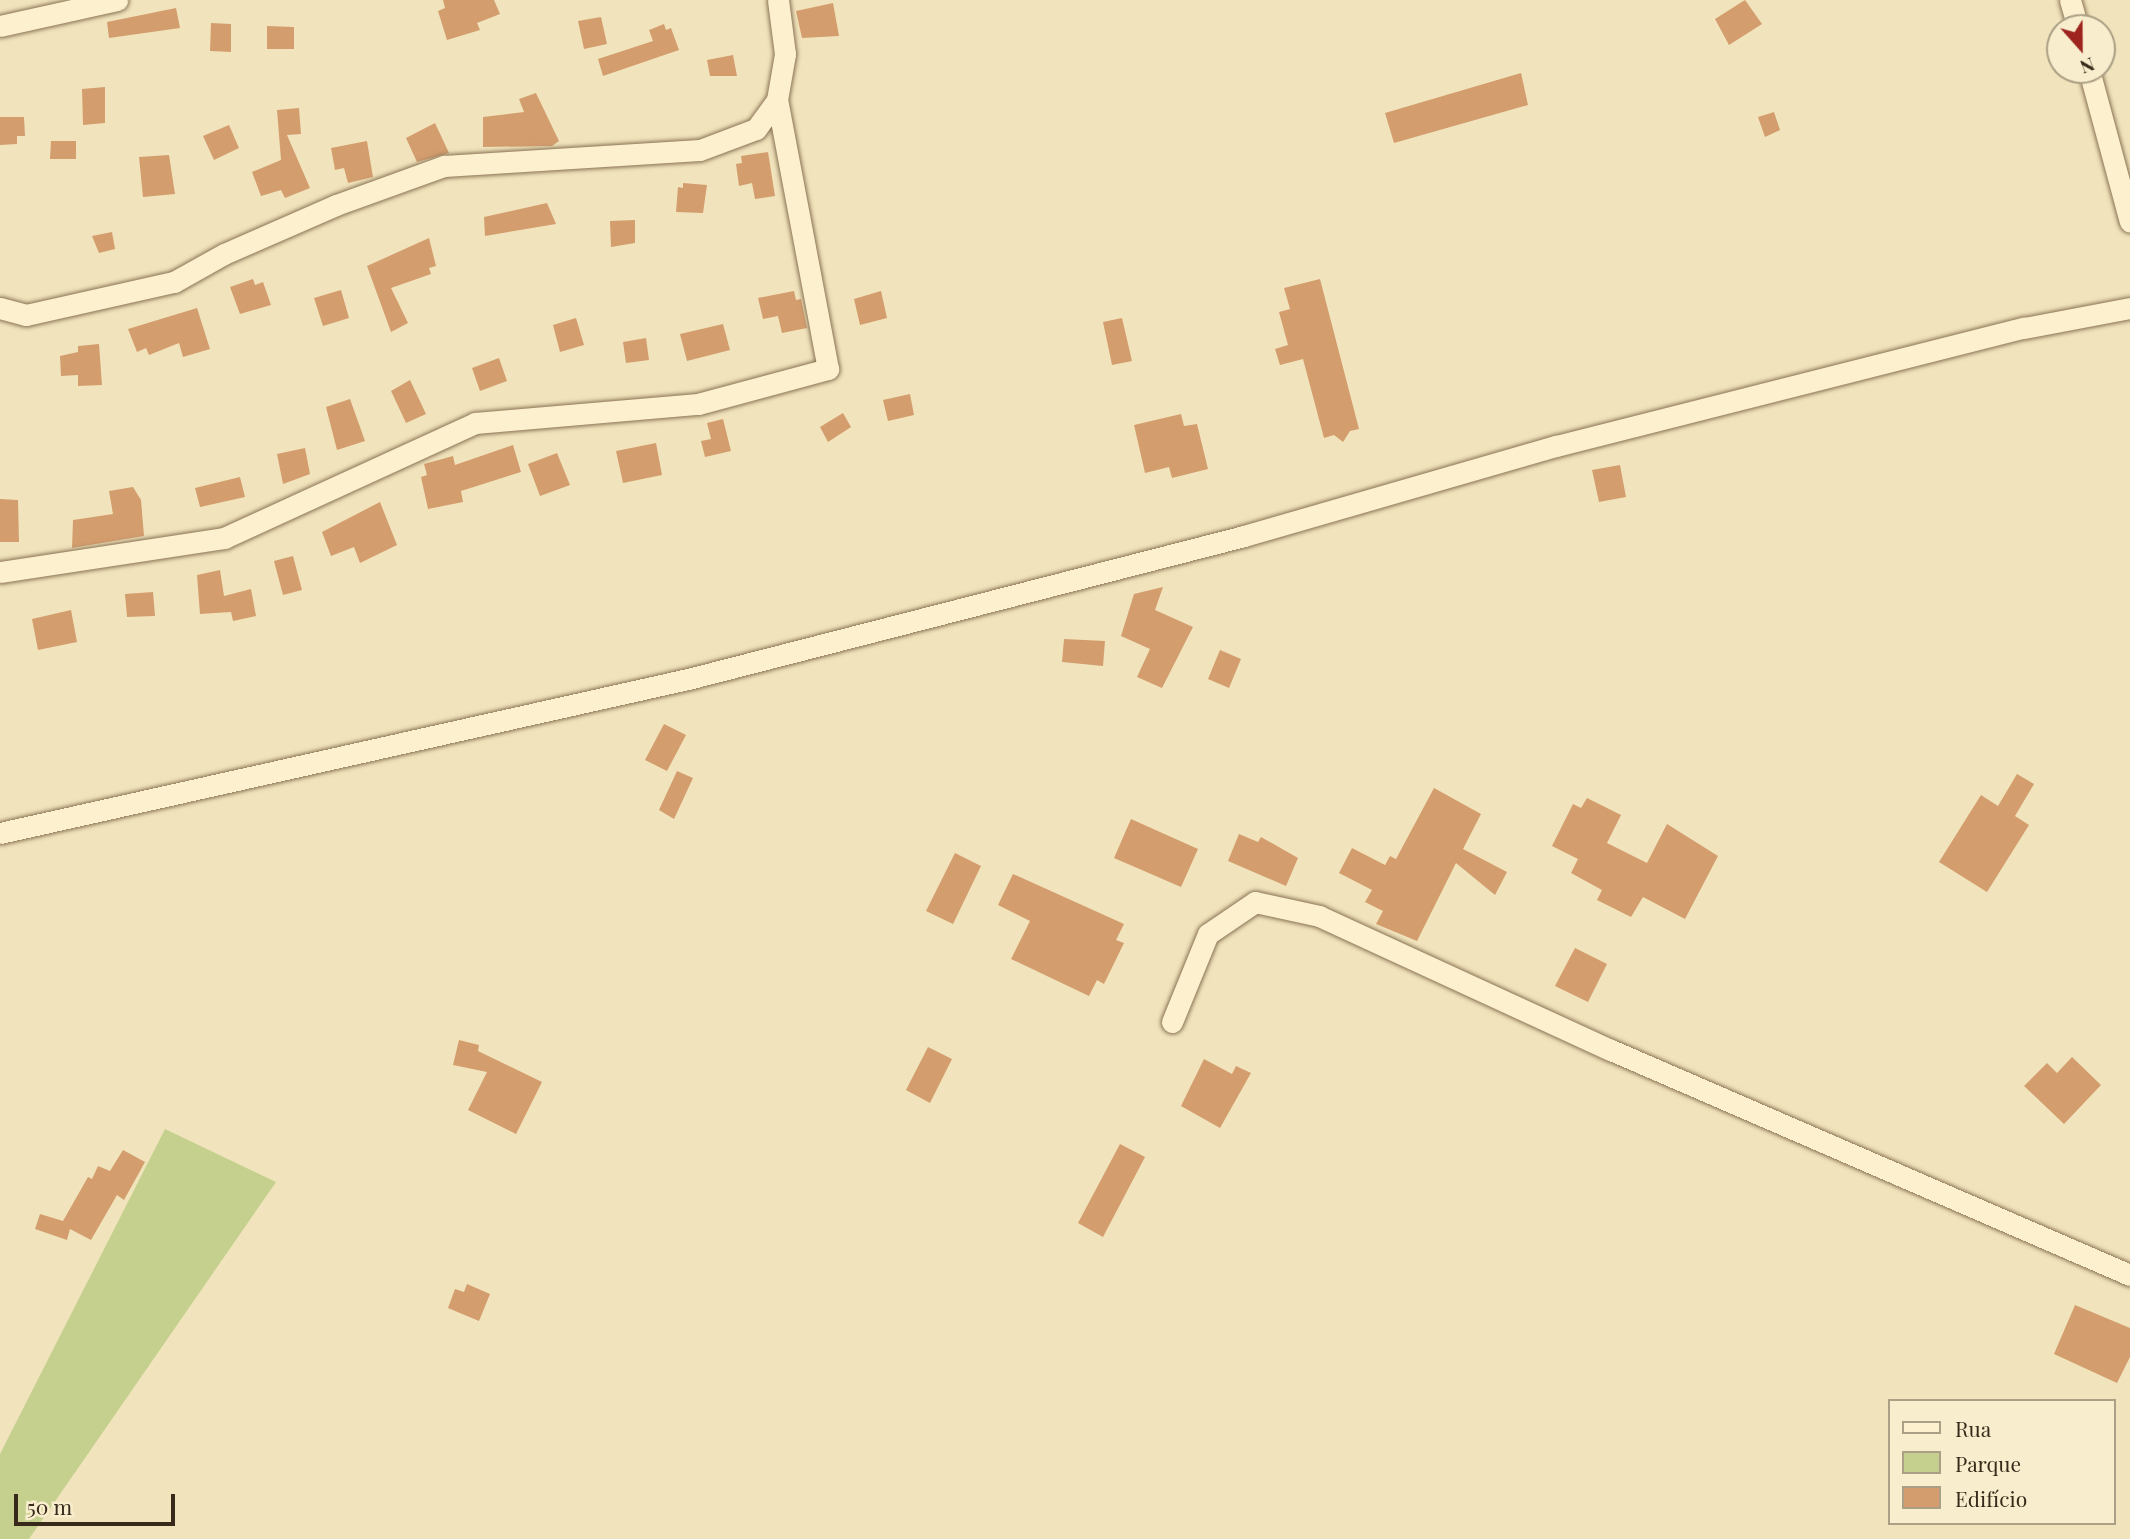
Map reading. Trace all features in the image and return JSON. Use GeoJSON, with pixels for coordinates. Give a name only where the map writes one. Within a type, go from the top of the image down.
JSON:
{"type":"FeatureCollection","features":[{"type":"Feature","properties":{"kind":"street"},"geometry":{"type":"LineString","coordinates":[[0,26],[117,0]]}},
{"type":"Feature","properties":{"kind":"street"},"geometry":{"type":"LineString","coordinates":[[0,572],[224,538],[475,423],[698,404],[828,369],[777,100],[785,54],[778,0]]}},
{"type":"Feature","properties":{"kind":"street"},"geometry":{"type":"LineString","coordinates":[[2093,84],[2130,222]]}},
{"type":"Feature","properties":{"kind":"street"},"geometry":{"type":"LineString","coordinates":[[0,308],[26,316],[174,282],[224,254],[336,205],[444,166],[700,150],[756,129],[777,100]]}},
{"type":"Feature","properties":{"kind":"street"},"geometry":{"type":"LineString","coordinates":[[0,833],[688,679],[1244,536],[1570,443],[2024,328],[2130,308]]}},
{"type":"Feature","properties":{"kind":"street"},"geometry":{"type":"LineString","coordinates":[[1172,1022],[1208,934],[1255,902],[1320,916],[1624,1056],[2130,1275]]}},
{"type":"Feature","properties":{"kind":"green space"},"geometry":{"type":"Polygon","coordinates":[[[165,1129],[276,1182],[29,1539],[0,1539],[0,1454],[165,1129]]]}},
{"type":"Feature","properties":{"kind":"building"},"geometry":{"type":"Polygon","coordinates":[[[443,0],[494,0],[500,14],[477,23],[480,30],[447,40],[438,11],[445,8],[443,0]]]}},
{"type":"Feature","properties":{"kind":"building"},"geometry":{"type":"Polygon","coordinates":[[[1745,0],[1762,24],[1729,45],[1715,19],[1745,0]]]}},
{"type":"Feature","properties":{"kind":"building"},"geometry":{"type":"Polygon","coordinates":[[[833,3],[839,36],[802,38],[796,11],[833,3]]]}},
{"type":"Feature","properties":{"kind":"building"},"geometry":{"type":"Polygon","coordinates":[[[176,8],[180,28],[109,38],[107,22],[176,8]]]}},
{"type":"Feature","properties":{"kind":"building"},"geometry":{"type":"Polygon","coordinates":[[[601,17],[607,44],[584,49],[578,21],[601,17]]]}},
{"type":"Feature","properties":{"kind":"building"},"geometry":{"type":"Polygon","coordinates":[[[211,23],[231,24],[231,52],[210,51],[211,23]]]}},
{"type":"Feature","properties":{"kind":"building"},"geometry":{"type":"Polygon","coordinates":[[[664,24],[666,30],[671,28],[679,50],[603,76],[598,59],[653,41],[649,30],[664,24]]]}},
{"type":"Feature","properties":{"kind":"building"},"geometry":{"type":"Polygon","coordinates":[[[267,26],[294,27],[294,49],[267,49],[267,26]]]}},
{"type":"Feature","properties":{"kind":"building"},"geometry":{"type":"Polygon","coordinates":[[[733,55],[737,76],[710,76],[707,60],[733,55]]]}},
{"type":"Feature","properties":{"kind":"building"},"geometry":{"type":"Polygon","coordinates":[[[1521,73],[1528,105],[1394,143],[1385,113],[1521,73]]]}},
{"type":"Feature","properties":{"kind":"building"},"geometry":{"type":"Polygon","coordinates":[[[105,87],[105,123],[83,125],[82,89],[105,87]]]}},
{"type":"Feature","properties":{"kind":"building"},"geometry":{"type":"Polygon","coordinates":[[[536,93],[559,141],[552,146],[483,147],[483,117],[524,112],[519,99],[536,93]]]}},
{"type":"Feature","properties":{"kind":"building"},"geometry":{"type":"Polygon","coordinates":[[[299,108],[301,134],[287,135],[310,188],[285,198],[281,190],[261,196],[252,172],[281,160],[277,110],[299,108]]]}},
{"type":"Feature","properties":{"kind":"building"},"geometry":{"type":"Polygon","coordinates":[[[1774,112],[1780,130],[1765,137],[1758,117],[1774,112]]]}},
{"type":"Feature","properties":{"kind":"building"},"geometry":{"type":"Polygon","coordinates":[[[0,117],[24,117],[25,136],[17,136],[17,144],[0,145],[0,117]]]}},
{"type":"Feature","properties":{"kind":"building"},"geometry":{"type":"Polygon","coordinates":[[[435,123],[449,153],[417,162],[406,138],[435,123]]]}},
{"type":"Feature","properties":{"kind":"building"},"geometry":{"type":"Polygon","coordinates":[[[229,125],[239,148],[214,160],[203,136],[229,125]]]}},
{"type":"Feature","properties":{"kind":"building"},"geometry":{"type":"Polygon","coordinates":[[[51,141],[76,141],[76,159],[50,159],[51,141]]]}},
{"type":"Feature","properties":{"kind":"building"},"geometry":{"type":"Polygon","coordinates":[[[367,141],[373,177],[348,183],[344,168],[335,170],[331,148],[367,141]]]}},
{"type":"Feature","properties":{"kind":"building"},"geometry":{"type":"Polygon","coordinates":[[[768,152],[775,196],[755,199],[752,183],[739,186],[736,164],[742,163],[741,156],[768,152]]]}},
{"type":"Feature","properties":{"kind":"building"},"geometry":{"type":"Polygon","coordinates":[[[169,155],[175,194],[143,197],[139,157],[169,155]]]}},
{"type":"Feature","properties":{"kind":"building"},"geometry":{"type":"Polygon","coordinates":[[[683,183],[707,185],[703,213],[676,212],[678,187],[683,188],[683,183]]]}},
{"type":"Feature","properties":{"kind":"building"},"geometry":{"type":"Polygon","coordinates":[[[547,203],[556,224],[485,236],[484,217],[547,203]]]}},
{"type":"Feature","properties":{"kind":"building"},"geometry":{"type":"Polygon","coordinates":[[[635,220],[635,243],[611,247],[610,221],[635,220]]]}},
{"type":"Feature","properties":{"kind":"building"},"geometry":{"type":"Polygon","coordinates":[[[112,232],[115,249],[99,253],[92,236],[112,232]]]}},
{"type":"Feature","properties":{"kind":"building"},"geometry":{"type":"Polygon","coordinates":[[[429,238],[436,266],[429,268],[431,274],[391,288],[408,323],[391,332],[367,266],[429,238]]]}},
{"type":"Feature","properties":{"kind":"building"},"geometry":{"type":"Polygon","coordinates":[[[253,279],[255,285],[263,282],[271,305],[240,314],[230,287],[253,279]]]}},
{"type":"Feature","properties":{"kind":"building"},"geometry":{"type":"Polygon","coordinates":[[[1320,279],[1359,429],[1350,431],[1343,442],[1334,435],[1324,438],[1303,359],[1280,365],[1275,349],[1288,345],[1279,312],[1290,309],[1284,288],[1320,279]]]}},
{"type":"Feature","properties":{"kind":"building"},"geometry":{"type":"Polygon","coordinates":[[[341,290],[349,318],[323,326],[314,298],[341,290]]]}},
{"type":"Feature","properties":{"kind":"building"},"geometry":{"type":"Polygon","coordinates":[[[794,291],[796,300],[801,299],[807,328],[782,333],[778,316],[763,319],[758,298],[794,291]]]}},
{"type":"Feature","properties":{"kind":"building"},"geometry":{"type":"Polygon","coordinates":[[[881,291],[887,318],[860,325],[854,299],[881,291]]]}},
{"type":"Feature","properties":{"kind":"building"},"geometry":{"type":"Polygon","coordinates":[[[197,308],[210,349],[183,357],[179,343],[149,355],[146,348],[137,352],[128,329],[197,308]]]}},
{"type":"Feature","properties":{"kind":"building"},"geometry":{"type":"Polygon","coordinates":[[[576,318],[584,345],[560,352],[553,325],[576,318]]]}},
{"type":"Feature","properties":{"kind":"building"},"geometry":{"type":"Polygon","coordinates":[[[1122,318],[1132,361],[1112,365],[1103,322],[1122,318]]]}},
{"type":"Feature","properties":{"kind":"building"},"geometry":{"type":"Polygon","coordinates":[[[723,324],[730,350],[687,361],[680,334],[723,324]]]}},
{"type":"Feature","properties":{"kind":"building"},"geometry":{"type":"Polygon","coordinates":[[[646,338],[649,360],[626,363],[623,342],[646,338]]]}},
{"type":"Feature","properties":{"kind":"building"},"geometry":{"type":"Polygon","coordinates":[[[99,344],[102,385],[78,386],[78,375],[61,376],[60,356],[78,352],[78,346],[99,344]]]}},
{"type":"Feature","properties":{"kind":"building"},"geometry":{"type":"Polygon","coordinates":[[[499,358],[507,381],[480,391],[472,368],[499,358]]]}},
{"type":"Feature","properties":{"kind":"building"},"geometry":{"type":"Polygon","coordinates":[[[410,380],[426,414],[406,423],[391,391],[410,380]]]}},
{"type":"Feature","properties":{"kind":"building"},"geometry":{"type":"Polygon","coordinates":[[[910,394],[914,415],[888,421],[883,400],[910,394]]]}},
{"type":"Feature","properties":{"kind":"building"},"geometry":{"type":"Polygon","coordinates":[[[350,399],[365,441],[337,450],[326,407],[350,399]]]}},
{"type":"Feature","properties":{"kind":"building"},"geometry":{"type":"Polygon","coordinates":[[[843,413],[851,427],[828,442],[820,427],[843,413]]]}},
{"type":"Feature","properties":{"kind":"building"},"geometry":{"type":"Polygon","coordinates":[[[1181,414],[1184,426],[1197,424],[1208,469],[1172,478],[1169,467],[1145,473],[1134,425],[1181,414]]]}},
{"type":"Feature","properties":{"kind":"building"},"geometry":{"type":"Polygon","coordinates":[[[723,419],[731,451],[705,457],[701,441],[711,439],[707,423],[723,419]]]}},
{"type":"Feature","properties":{"kind":"building"},"geometry":{"type":"Polygon","coordinates":[[[656,443],[662,475],[623,483],[616,451],[656,443]]]}},
{"type":"Feature","properties":{"kind":"building"},"geometry":{"type":"Polygon","coordinates":[[[513,445],[521,472],[461,491],[463,502],[428,509],[421,477],[427,475],[424,464],[453,456],[455,465],[513,445]]]}},
{"type":"Feature","properties":{"kind":"building"},"geometry":{"type":"Polygon","coordinates":[[[305,448],[310,474],[283,484],[277,454],[305,448]]]}},
{"type":"Feature","properties":{"kind":"building"},"geometry":{"type":"Polygon","coordinates":[[[557,453],[570,485],[540,496],[528,464],[557,453]]]}},
{"type":"Feature","properties":{"kind":"building"},"geometry":{"type":"Polygon","coordinates":[[[1620,465],[1626,497],[1599,502],[1592,470],[1620,465]]]}},
{"type":"Feature","properties":{"kind":"building"},"geometry":{"type":"Polygon","coordinates":[[[240,477],[245,497],[200,507],[195,488],[240,477]]]}},
{"type":"Feature","properties":{"kind":"building"},"geometry":{"type":"Polygon","coordinates":[[[133,487],[141,500],[144,536],[72,548],[73,520],[113,514],[109,491],[133,487]]]}},
{"type":"Feature","properties":{"kind":"building"},"geometry":{"type":"Polygon","coordinates":[[[0,499],[18,500],[19,542],[0,542],[0,499]]]}},
{"type":"Feature","properties":{"kind":"building"},"geometry":{"type":"Polygon","coordinates":[[[380,502],[397,545],[360,563],[354,547],[331,556],[322,532],[380,502]]]}},
{"type":"Feature","properties":{"kind":"building"},"geometry":{"type":"Polygon","coordinates":[[[293,556],[302,590],[283,595],[274,561],[293,556]]]}},
{"type":"Feature","properties":{"kind":"building"},"geometry":{"type":"Polygon","coordinates":[[[220,570],[224,596],[251,589],[256,616],[233,621],[231,612],[200,614],[197,575],[220,570]]]}},
{"type":"Feature","properties":{"kind":"building"},"geometry":{"type":"Polygon","coordinates":[[[1163,587],[1155,610],[1193,627],[1162,688],[1137,677],[1150,649],[1121,636],[1134,594],[1163,587]]]}},
{"type":"Feature","properties":{"kind":"building"},"geometry":{"type":"Polygon","coordinates":[[[153,592],[155,616],[127,617],[125,594],[153,592]]]}},
{"type":"Feature","properties":{"kind":"building"},"geometry":{"type":"Polygon","coordinates":[[[71,610],[77,642],[38,650],[32,619],[71,610]]]}},
{"type":"Feature","properties":{"kind":"building"},"geometry":{"type":"Polygon","coordinates":[[[1064,639],[1105,641],[1103,666],[1062,662],[1064,639]]]}},
{"type":"Feature","properties":{"kind":"building"},"geometry":{"type":"Polygon","coordinates":[[[1220,650],[1241,659],[1229,688],[1208,679],[1220,650]]]}},
{"type":"Feature","properties":{"kind":"building"},"geometry":{"type":"Polygon","coordinates":[[[664,724],[686,735],[667,771],[645,760],[664,724]]]}},
{"type":"Feature","properties":{"kind":"building"},"geometry":{"type":"Polygon","coordinates":[[[677,771],[693,778],[674,819],[659,810],[677,771]]]}},
{"type":"Feature","properties":{"kind":"building"},"geometry":{"type":"Polygon","coordinates":[[[2017,774],[2034,784],[2015,816],[2029,825],[1987,892],[1939,862],[1981,795],[1998,806],[2017,774]]]}},
{"type":"Feature","properties":{"kind":"building"},"geometry":{"type":"Polygon","coordinates":[[[1434,788],[1481,814],[1463,849],[1507,872],[1495,895],[1456,863],[1417,941],[1376,924],[1383,911],[1365,902],[1372,890],[1339,873],[1352,848],[1385,865],[1390,856],[1396,859],[1434,788]]]}},
{"type":"Feature","properties":{"kind":"building"},"geometry":{"type":"Polygon","coordinates":[[[1587,798],[1621,815],[1607,843],[1647,863],[1667,824],[1718,856],[1685,919],[1643,897],[1631,917],[1597,900],[1602,890],[1571,873],[1578,859],[1552,846],[1573,804],[1581,808],[1587,798]]]}},
{"type":"Feature","properties":{"kind":"building"},"geometry":{"type":"Polygon","coordinates":[[[1131,819],[1198,849],[1181,887],[1114,858],[1131,819]]]}},
{"type":"Feature","properties":{"kind":"building"},"geometry":{"type":"Polygon","coordinates":[[[1239,834],[1258,842],[1261,837],[1298,858],[1286,886],[1228,861],[1239,834]]]}},
{"type":"Feature","properties":{"kind":"building"},"geometry":{"type":"Polygon","coordinates":[[[955,853],[981,866],[953,924],[926,911],[955,853]]]}},
{"type":"Feature","properties":{"kind":"building"},"geometry":{"type":"Polygon","coordinates":[[[1013,874],[1124,924],[1116,940],[1124,943],[1104,984],[1097,980],[1089,996],[1011,959],[1030,921],[998,905],[1013,874]]]}},
{"type":"Feature","properties":{"kind":"building"},"geometry":{"type":"Polygon","coordinates":[[[1575,948],[1607,964],[1588,1002],[1555,986],[1575,948]]]}},
{"type":"Feature","properties":{"kind":"building"},"geometry":{"type":"Polygon","coordinates":[[[459,1040],[479,1045],[478,1051],[542,1082],[516,1134],[468,1110],[487,1072],[453,1065],[459,1040]]]}},
{"type":"Feature","properties":{"kind":"building"},"geometry":{"type":"Polygon","coordinates":[[[928,1047],[952,1059],[930,1103],[906,1090],[928,1047]]]}},
{"type":"Feature","properties":{"kind":"building"},"geometry":{"type":"Polygon","coordinates":[[[2072,1057],[2101,1085],[2064,1124],[2024,1086],[2047,1063],[2057,1073],[2072,1057]]]}},
{"type":"Feature","properties":{"kind":"building"},"geometry":{"type":"Polygon","coordinates":[[[1204,1059],[1232,1074],[1236,1066],[1251,1073],[1220,1128],[1181,1106],[1204,1059]]]}},
{"type":"Feature","properties":{"kind":"building"},"geometry":{"type":"Polygon","coordinates":[[[1120,1144],[1145,1157],[1103,1237],[1078,1223],[1120,1144]]]}},
{"type":"Feature","properties":{"kind":"building"},"geometry":{"type":"Polygon","coordinates":[[[123,1150],[145,1162],[124,1200],[117,1195],[91,1240],[70,1229],[67,1240],[35,1229],[40,1214],[63,1221],[88,1177],[92,1179],[98,1166],[110,1171],[123,1150]]]}},
{"type":"Feature","properties":{"kind":"building"},"geometry":{"type":"Polygon","coordinates":[[[467,1284],[490,1294],[479,1321],[448,1308],[455,1289],[464,1292],[467,1284]]]}},
{"type":"Feature","properties":{"kind":"building"},"geometry":{"type":"Polygon","coordinates":[[[2075,1305],[2130,1328],[2130,1357],[2117,1383],[2054,1354],[2075,1305]]]}}]}
